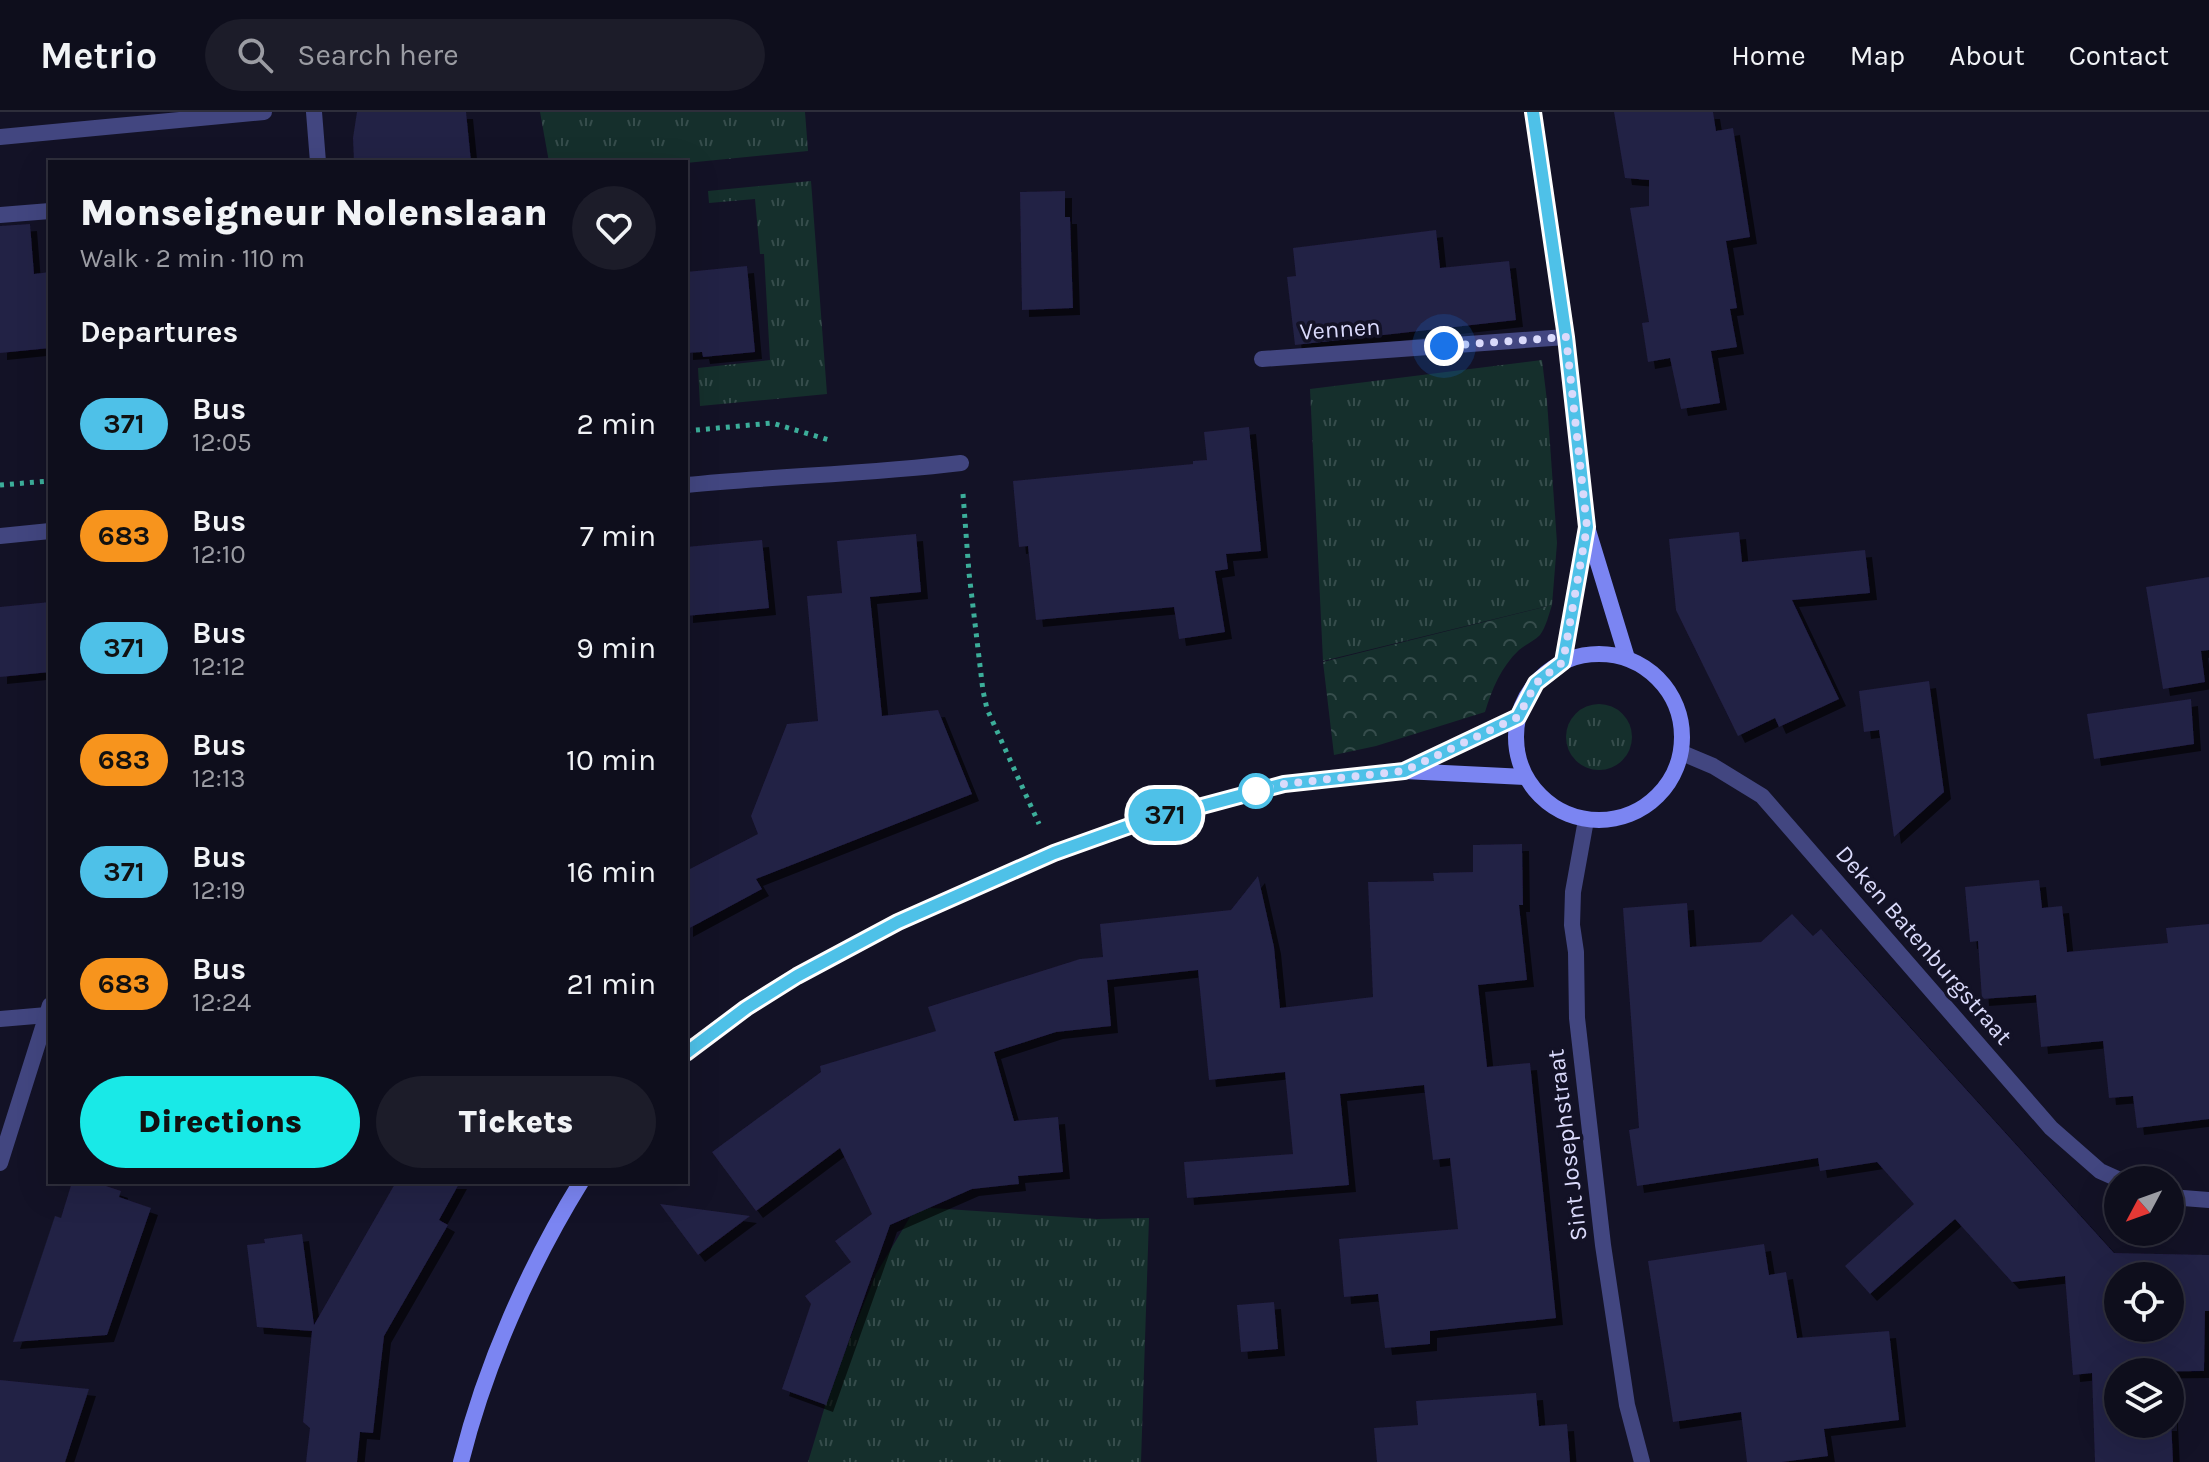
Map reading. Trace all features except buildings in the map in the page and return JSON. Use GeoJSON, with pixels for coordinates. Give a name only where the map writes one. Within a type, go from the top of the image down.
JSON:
{"type":"FeatureCollection","features":[{"type":"Feature","properties":{"kind":"street"},"geometry":{"type":"LineString","coordinates":[[0,137],[264,112]]}},
{"type":"Feature","properties":{"kind":"street"},"geometry":{"type":"LineString","coordinates":[[314,112],[318,160]]}},
{"type":"Feature","properties":{"kind":"street"},"geometry":{"type":"LineString","coordinates":[[1533,112],[1566,337],[1587,527],[1627,658]]}},
{"type":"Feature","properties":{"kind":"street"},"geometry":{"type":"LineString","coordinates":[[0,215],[48,211]]}},
{"type":"Feature","properties":{"kind":"street","name":"Vennen"},"geometry":{"type":"LineString","coordinates":[[1262,359],[1566,337]]}},
{"type":"Feature","properties":{"kind":"street"},"geometry":{"type":"LineString","coordinates":[[688,485],[961,463]]}},
{"type":"Feature","properties":{"kind":"street"},"geometry":{"type":"LineString","coordinates":[[1563,662],[1587,527]]}},
{"type":"Feature","properties":{"kind":"street"},"geometry":{"type":"LineString","coordinates":[[0,536],[48,531]]}},
{"type":"Feature","properties":{"kind":"street"},"geometry":{"type":"LineString","coordinates":[[1594,654],[1627,658],[1647,669],[1669,691],[1682,722],[1682,753],[1671,781],[1650,804],[1613,820],[1586,820],[1546,802],[1525,777],[1518,756],[1518,717],[1536,683],[1563,662],[1594,654]]}},
{"type":"Feature","properties":{"kind":"street"},"geometry":{"type":"LineString","coordinates":[[1404,771],[1518,717]]}},
{"type":"Feature","properties":{"kind":"street","name":"Deken Batenburgstraat"},"geometry":{"type":"LineString","coordinates":[[1682,753],[1713,766],[1762,796],[2051,1128],[2104,1173]]}},
{"type":"Feature","properties":{"kind":"street"},"geometry":{"type":"LineString","coordinates":[[688,1052],[746,1008],[797,976],[898,922],[1054,853],[1135,824],[1284,784],[1404,771],[1525,777]]}},
{"type":"Feature","properties":{"kind":"street","name":"Sint Josephstraat"},"geometry":{"type":"LineString","coordinates":[[1586,820],[1573,892],[1577,1018],[1603,1245],[1627,1405],[1642,1462]]}},
{"type":"Feature","properties":{"kind":"street"},"geometry":{"type":"LineString","coordinates":[[0,1019],[48,1010],[0,1163]]}},
{"type":"Feature","properties":{"kind":"street"},"geometry":{"type":"LineString","coordinates":[[461,1462],[491,1368],[524,1288],[580,1184]]}},
{"type":"Feature","properties":{"kind":"street"},"geometry":{"type":"LineString","coordinates":[[2184,1198],[2209,1200]]}},
{"type":"Feature","properties":{"kind":"path"},"geometry":{"type":"LineString","coordinates":[[688,431],[772,423],[830,441]]}},
{"type":"Feature","properties":{"kind":"path"},"geometry":{"type":"LineString","coordinates":[[961,463],[969,573],[987,709],[1054,853]]}},
{"type":"Feature","properties":{"kind":"path"},"geometry":{"type":"LineString","coordinates":[[0,485],[48,481]]}},
{"type":"Feature","properties":{"kind":"green space"},"geometry":{"type":"Polygon","coordinates":[[[540,112],[805,112],[808,151],[688,163],[688,160],[549,160],[540,112]]]}},
{"type":"Feature","properties":{"kind":"green space"},"geometry":{"type":"Polygon","coordinates":[[[811,181],[827,394],[700,406],[698,368],[770,360],[764,254],[760,254],[755,199],[709,203],[708,191],[811,181]]]}},
{"type":"Feature","properties":{"kind":"green space"},"geometry":{"type":"Polygon","coordinates":[[[1542,360],[1557,543],[1552,605],[1323,661],[1310,389],[1542,360]]]}},
{"type":"Feature","properties":{"kind":"green space"},"geometry":{"type":"Polygon","coordinates":[[[1552,605],[1540,635],[1519,650],[1502,671],[1485,712],[1376,746],[1334,755],[1323,662],[1552,605]]]}},
{"type":"Feature","properties":{"kind":"green space"},"geometry":{"type":"Polygon","coordinates":[[[1599,704],[1612,706],[1622,714],[1630,724],[1630,750],[1622,760],[1612,768],[1599,770],[1586,768],[1576,760],[1568,750],[1566,737],[1568,724],[1576,714],[1586,706],[1599,704]]]}},
{"type":"Feature","properties":{"kind":"green space"},"geometry":{"type":"Polygon","coordinates":[[[916,1207],[1097,1219],[1149,1218],[1141,1462],[808,1462],[832,1383],[876,1274],[916,1207]]]}},
{"type":"Feature","properties":{"kind":"bus line","name":"371"},"geometry":{"type":"LineString","coordinates":[[688,1052],[746,1008],[797,976],[898,922],[1054,853],[1135,824],[1284,784],[1404,771],[1518,717],[1536,683],[1563,662],[1587,527],[1566,337],[1533,112]]}},
{"type":"Feature","properties":{"kind":"route"},"geometry":{"type":"LineString","coordinates":[[1256,791],[1284,784],[1404,771],[1518,717],[1536,683],[1563,662],[1587,527],[1566,337],[1444,346]]}}]}
